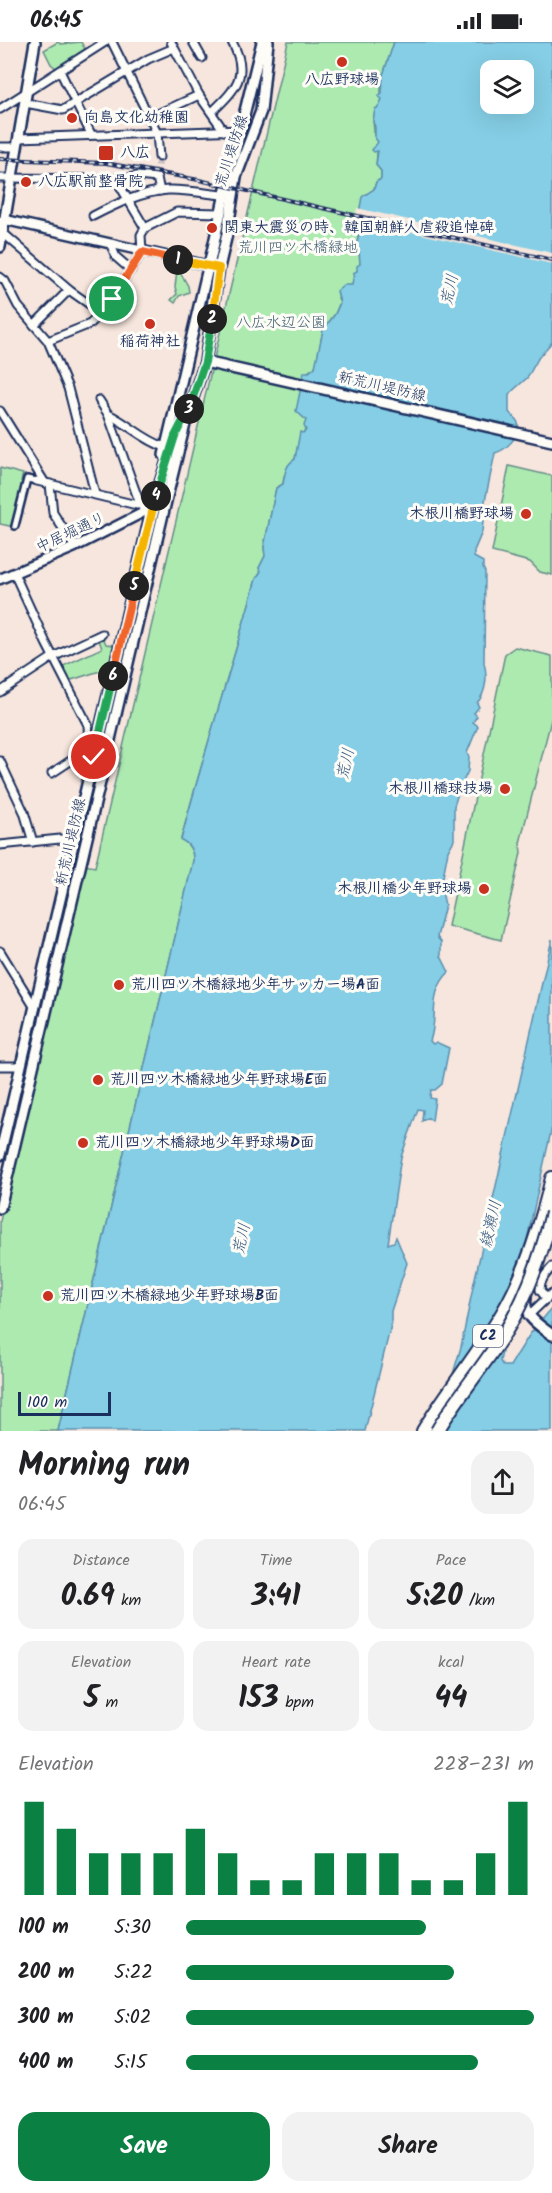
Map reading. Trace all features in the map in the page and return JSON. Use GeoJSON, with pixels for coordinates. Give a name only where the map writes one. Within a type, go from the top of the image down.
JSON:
{"type":"FeatureCollection","features":[{"type":"Feature","properties":{"kind":"highway","name":"C2"},"geometry":{"type":"LineString","coordinates":[[423,1431],[504,1310],[527,1263],[538,1232],[552,1178]]}},
{"type":"Feature","properties":{"kind":"highway","name":"C2"},"geometry":{"type":"LineString","coordinates":[[437,1431],[501,1340],[514,1317],[536,1267],[552,1213]]}},
{"type":"Feature","properties":{"kind":"main road"},"geometry":{"type":"LineString","coordinates":[[0,247],[35,42]]}},
{"type":"Feature","properties":{"kind":"main road"},"geometry":{"type":"LineString","coordinates":[[234,156],[262,42]]}},
{"type":"Feature","properties":{"kind":"main road","name":"荒川堤防線"},"geometry":{"type":"LineString","coordinates":[[219,268],[236,177],[261,111],[268,42]]}},
{"type":"Feature","properties":{"kind":"main road"},"geometry":{"type":"LineString","coordinates":[[210,261],[225,192]]}},
{"type":"Feature","properties":{"kind":"main road","name":"新荒川堤防線"},"geometry":{"type":"LineString","coordinates":[[0,1208],[188,412],[205,362],[219,268]]}},
{"type":"Feature","properties":{"kind":"main road","name":"新荒川堤防線"},"geometry":{"type":"LineString","coordinates":[[156,495],[158,475],[207,272]]}},
{"type":"Feature","properties":{"kind":"main road","name":"新荒川堤防線"},"geometry":{"type":"LineString","coordinates":[[205,362],[552,441]]}},
{"type":"Feature","properties":{"kind":"main road","name":"新荒川堤防線"},"geometry":{"type":"LineString","coordinates":[[0,1155],[74,841],[146,508],[156,495],[175,436],[188,412]]}},
{"type":"Feature","properties":{"kind":"main road"},"geometry":{"type":"LineString","coordinates":[[552,1196],[549,1223],[525,1302],[531,1318],[552,1335]]}},
{"type":"Feature","properties":{"kind":"street"},"geometry":{"type":"LineString","coordinates":[[0,109],[26,98],[60,71],[105,42]]}},
{"type":"Feature","properties":{"kind":"street"},"geometry":{"type":"LineString","coordinates":[[112,42],[157,133],[159,157]]}},
{"type":"Feature","properties":{"kind":"street"},"geometry":{"type":"LineString","coordinates":[[193,42],[202,58]]}},
{"type":"Feature","properties":{"kind":"street"},"geometry":{"type":"LineString","coordinates":[[212,112],[235,90],[241,57],[232,42]]}},
{"type":"Feature","properties":{"kind":"street"},"geometry":{"type":"LineString","coordinates":[[26,98],[63,110],[173,45],[199,95],[224,131]]}},
{"type":"Feature","properties":{"kind":"street"},"geometry":{"type":"LineString","coordinates":[[60,71],[91,134]]}},
{"type":"Feature","properties":{"kind":"street"},"geometry":{"type":"LineString","coordinates":[[149,118],[199,95]]}},
{"type":"Feature","properties":{"kind":"street"},"geometry":{"type":"LineString","coordinates":[[0,147],[18,142],[91,134],[241,130]]}},
{"type":"Feature","properties":{"kind":"street"},"geometry":{"type":"LineString","coordinates":[[93,216],[127,199],[160,191],[225,192],[234,156]]}},
{"type":"Feature","properties":{"kind":"street"},"geometry":{"type":"LineString","coordinates":[[0,178],[116,179],[117,181],[137,176],[157,177],[160,191]]}},
{"type":"Feature","properties":{"kind":"street"},"geometry":{"type":"LineString","coordinates":[[117,181],[145,228]]}},
{"type":"Feature","properties":{"kind":"street"},"geometry":{"type":"LineString","coordinates":[[48,341],[90,324],[112,299],[142,252],[141,235],[145,228],[177,212],[221,213]]}},
{"type":"Feature","properties":{"kind":"street"},"geometry":{"type":"LineString","coordinates":[[3,221],[219,268]]}},
{"type":"Feature","properties":{"kind":"street"},"geometry":{"type":"LineString","coordinates":[[3,234],[69,290],[99,312]]}},
{"type":"Feature","properties":{"kind":"street"},"geometry":{"type":"LineString","coordinates":[[111,245],[116,257],[131,270]]}},
{"type":"Feature","properties":{"kind":"street"},"geometry":{"type":"LineString","coordinates":[[0,277],[5,281],[18,306],[48,341],[68,388],[95,494]]}},
{"type":"Feature","properties":{"kind":"street"},"geometry":{"type":"LineString","coordinates":[[33,325],[69,290]]}},
{"type":"Feature","properties":{"kind":"street"},"geometry":{"type":"LineString","coordinates":[[99,400],[108,414],[146,508]]}},
{"type":"Feature","properties":{"kind":"street"},"geometry":{"type":"LineString","coordinates":[[0,411],[47,483],[53,513],[75,547]]}},
{"type":"Feature","properties":{"kind":"street"},"geometry":{"type":"LineString","coordinates":[[108,414],[119,419],[148,441],[165,447]]}},
{"type":"Feature","properties":{"kind":"street"},"geometry":{"type":"LineString","coordinates":[[15,526],[27,479],[146,508]]}},
{"type":"Feature","properties":{"kind":"street","name":"中居堀通り"},"geometry":{"type":"LineString","coordinates":[[0,579],[75,547],[146,508]]}},
{"type":"Feature","properties":{"kind":"street"},"geometry":{"type":"LineString","coordinates":[[14,573],[88,725],[93,749],[52,773]]}},
{"type":"Feature","properties":{"kind":"street"},"geometry":{"type":"LineString","coordinates":[[0,692],[53,657],[102,634]]}},
{"type":"Feature","properties":{"kind":"street"},"geometry":{"type":"LineString","coordinates":[[0,761],[24,812],[33,842]]}},
{"type":"Feature","properties":{"kind":"street"},"geometry":{"type":"LineString","coordinates":[[0,845],[60,839],[74,841]]}},
{"type":"Feature","properties":{"kind":"street"},"geometry":{"type":"LineString","coordinates":[[0,951],[35,1008]]}},
{"type":"Feature","properties":{"kind":"street"},"geometry":{"type":"LineString","coordinates":[[0,1066],[21,1066]]}},
{"type":"Feature","properties":{"kind":"street"},"geometry":{"type":"LineString","coordinates":[[531,1318],[549,1296],[540,1287],[542,1279],[552,1268]]}},
{"type":"Feature","properties":{"kind":"green space"},"geometry":{"type":"Polygon","coordinates":[[[58,42],[61,44],[81,42],[86,51],[57,69],[51,64],[44,50],[58,42]]]}},
{"type":"Feature","properties":{"kind":"green space","name":"荒川四ツ木橋緑地"},"geometry":{"type":"Polygon","coordinates":[[[288,42],[394,42],[381,86],[382,99],[373,119],[378,142],[376,165],[381,171],[381,179],[376,182],[374,189],[364,196],[360,210],[361,224],[356,248],[359,249],[360,264],[352,285],[338,298],[340,302],[335,314],[323,330],[317,363],[308,372],[303,415],[306,428],[301,433],[295,459],[284,476],[283,484],[276,488],[264,547],[265,556],[259,568],[261,571],[256,579],[181,839],[190,848],[193,861],[58,1431],[0,1431],[0,1221],[84,865],[95,867],[288,42]]]}},
{"type":"Feature","properties":{"kind":"green space"},"geometry":{"type":"Polygon","coordinates":[[[177,270],[188,286],[189,292],[179,296],[175,303],[171,300],[177,294],[175,287],[177,270]]]}},
{"type":"Feature","properties":{"kind":"green space","name":"木根川橋野球場"},"geometry":{"type":"Polygon","coordinates":[[[509,466],[552,476],[552,575],[540,572],[530,562],[492,552],[509,466]]]}},
{"type":"Feature","properties":{"kind":"green space"},"geometry":{"type":"Polygon","coordinates":[[[0,468],[23,474],[21,481],[25,482],[14,527],[0,524],[0,468]]]}},
{"type":"Feature","properties":{"kind":"green space"},"geometry":{"type":"Polygon","coordinates":[[[103,637],[106,644],[115,645],[108,679],[103,678],[100,671],[68,681],[61,667],[102,648],[98,638],[103,637]]]}},
{"type":"Feature","properties":{"kind":"green space"},"geometry":{"type":"Polygon","coordinates":[[[515,647],[552,656],[552,716],[520,843],[521,853],[501,940],[448,926],[505,654],[515,647]]]}},
{"type":"Feature","properties":{"kind":"water","name":"荒川"},"geometry":{"type":"Polygon","coordinates":[[[394,42],[552,42],[552,342],[539,357],[527,378],[509,394],[509,412],[517,422],[517,433],[504,449],[495,453],[485,501],[482,532],[474,551],[474,557],[483,562],[485,572],[484,663],[486,679],[477,703],[479,707],[474,713],[477,716],[473,722],[478,726],[467,753],[468,771],[454,806],[454,840],[448,851],[441,887],[445,905],[437,937],[441,942],[441,956],[449,972],[438,989],[430,1041],[449,1048],[442,1084],[435,1090],[431,1090],[430,1098],[435,1099],[432,1121],[428,1118],[422,1121],[423,1110],[418,1109],[401,1157],[388,1244],[394,1242],[396,1237],[407,1263],[391,1311],[391,1325],[365,1431],[58,1431],[193,861],[190,848],[181,840],[256,579],[261,571],[259,568],[265,556],[264,547],[276,488],[283,484],[287,467],[295,459],[300,432],[303,433],[306,430],[304,426],[306,420],[296,411],[304,372],[309,372],[315,367],[323,330],[340,303],[337,291],[344,285],[352,285],[355,276],[353,273],[357,271],[357,266],[360,264],[359,249],[356,248],[361,224],[358,218],[362,197],[374,189],[376,182],[381,179],[381,171],[376,165],[378,151],[372,150],[378,142],[375,138],[373,122],[375,109],[379,107],[382,99],[378,96],[382,93],[383,75],[394,42]]]}},
{"type":"Feature","properties":{"kind":"water","name":"綾瀬川"},"geometry":{"type":"Polygon","coordinates":[[[552,939],[552,1127],[500,1361],[503,1366],[510,1366],[530,1334],[552,1308],[552,1431],[436,1431],[461,1347],[552,939]]]}},
{"type":"Feature","properties":{"kind":"pier"},"geometry":{"type":"Polygon","coordinates":[[[357,208],[552,253],[552,264],[355,219],[357,208]]]}},
{"type":"Feature","properties":{"kind":"pier"},"geometry":{"type":"Polygon","coordinates":[[[300,377],[521,428],[516,439],[298,389],[300,377]]]}},
{"type":"Feature","properties":{"kind":"tunnel"},"geometry":{"type":"LineString","coordinates":[[157,176],[159,157]]}},
{"type":"Feature","properties":{"kind":"railway"},"geometry":{"type":"LineString","coordinates":[[0,159],[106,163],[199,180],[552,260]]}},
{"type":"Feature","properties":{"kind":"place","name":"八広野球場"},"geometry":{"type":"Point","coordinates":[342,62]}},
{"type":"Feature","properties":{"kind":"place","name":"向島文化幼稚園"},"geometry":{"type":"Point","coordinates":[72,118]}},
{"type":"Feature","properties":{"kind":"place","name":"八広"},"geometry":{"type":"Point","coordinates":[106,153]}},
{"type":"Feature","properties":{"kind":"place","name":"八広駅前整骨院"},"geometry":{"type":"Point","coordinates":[26,182]}},
{"type":"Feature","properties":{"kind":"place","name":"関東大震災の時、韓国朝鮮人虐殺追悼碑"},"geometry":{"type":"Point","coordinates":[212,228]}},
{"type":"Feature","properties":{"kind":"place","name":"稲荷神社"},"geometry":{"type":"Point","coordinates":[150,324]}},
{"type":"Feature","properties":{"kind":"place","name":"木根川橋野球場"},"geometry":{"type":"Point","coordinates":[526,514]}},
{"type":"Feature","properties":{"kind":"place","name":"木根川橋球技場"},"geometry":{"type":"Point","coordinates":[505,789]}},
{"type":"Feature","properties":{"kind":"place","name":"木根川橋少年野球場"},"geometry":{"type":"Point","coordinates":[484,889]}},
{"type":"Feature","properties":{"kind":"place","name":"荒川四ツ木橋緑地少年サッカー場A面"},"geometry":{"type":"Point","coordinates":[119,985]}},
{"type":"Feature","properties":{"kind":"place","name":"荒川四ツ木橋緑地少年野球場E面"},"geometry":{"type":"Point","coordinates":[98,1080]}},
{"type":"Feature","properties":{"kind":"place","name":"荒川四ツ木橋緑地少年野球場D面"},"geometry":{"type":"Point","coordinates":[83,1143]}},
{"type":"Feature","properties":{"kind":"place","name":"荒川四ツ木橋緑地少年野球場B面"},"geometry":{"type":"Point","coordinates":[48,1296]}},
{"type":"Feature","properties":{"kind":"route"},"geometry":{"type":"LineString","coordinates":[[94,757],[152,508],[175,436],[196,393],[205,362],[219,268],[142,252],[112,299]]}},
{"type":"Feature","properties":{"kind":"park label","name":"八広水辺公園"},"geometry":{"type":"Point","coordinates":[281,323]}}]}
